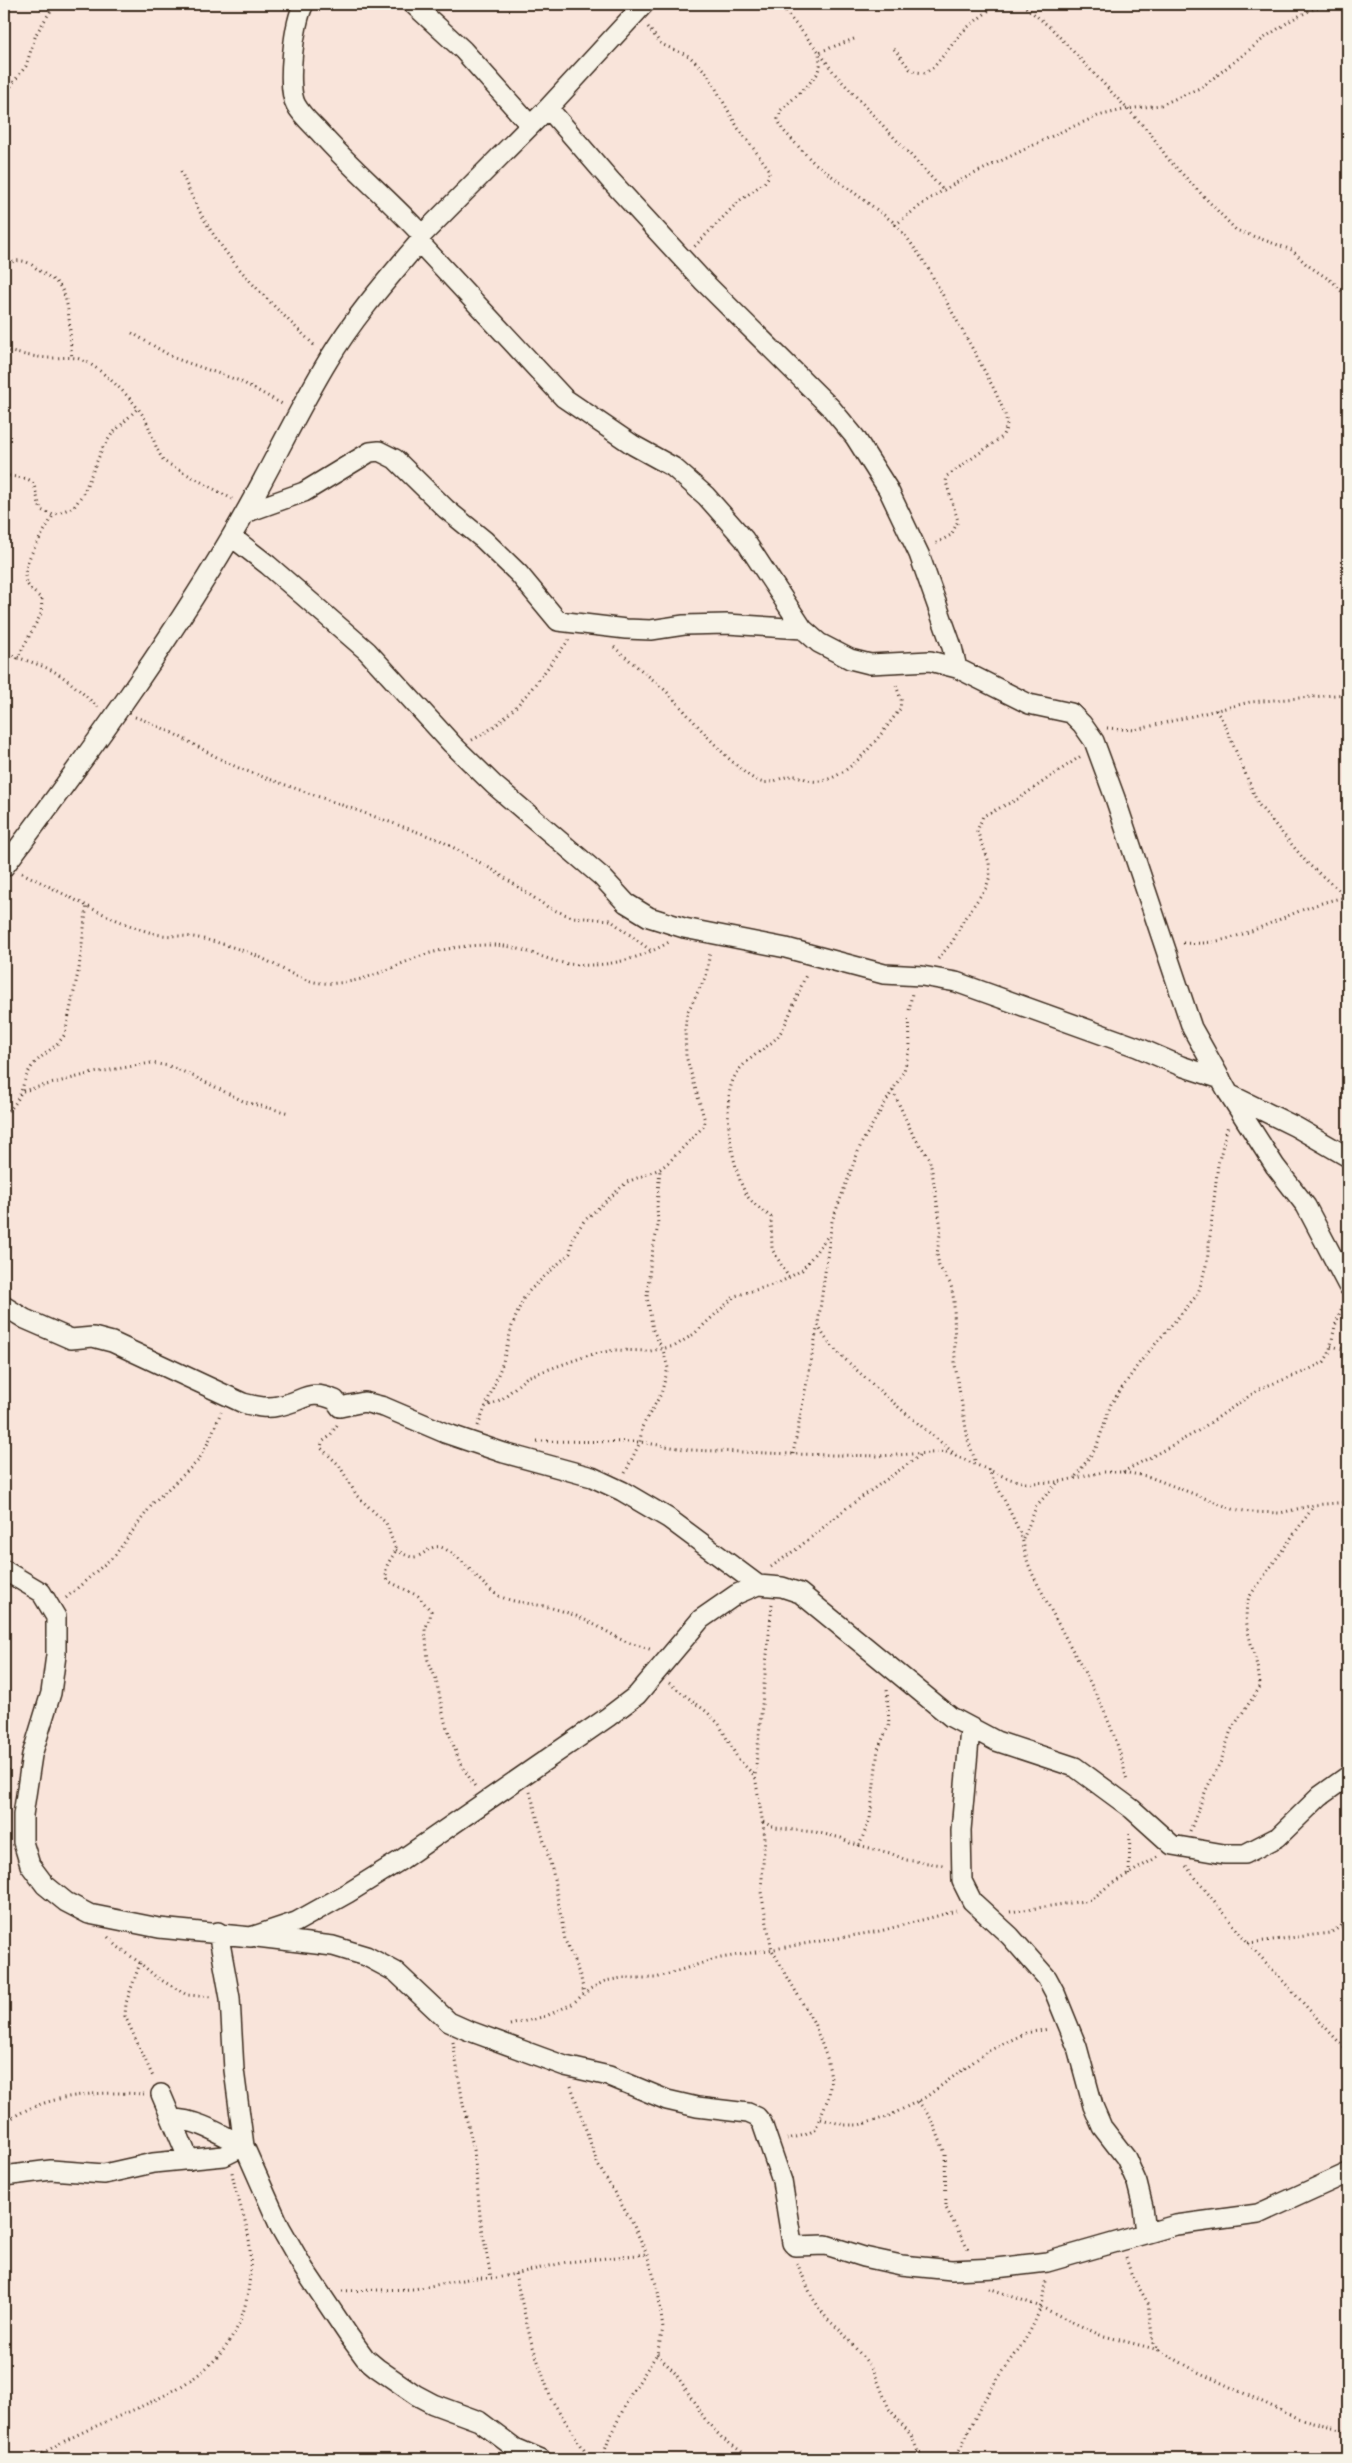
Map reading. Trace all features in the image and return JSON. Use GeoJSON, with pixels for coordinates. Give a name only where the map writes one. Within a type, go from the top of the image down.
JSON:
{"type":"FeatureCollection","features":[{"type":"Feature","properties":{"kind":"street"},"geometry":{"type":"LineString","coordinates":[[304,4],[296,28],[292,84],[295,104],[339,154],[396,207],[421,238],[564,398],[634,445],[672,467],[706,496],[744,540],[804,629],[819,643],[850,659],[870,664],[930,661],[957,668],[1029,704],[1070,713],[1082,724],[1096,748],[1192,1028],[1229,1093],[1276,1166],[1306,1206],[1347,1293]]}},
{"type":"Feature","properties":{"kind":"street"},"geometry":{"type":"LineString","coordinates":[[413,4],[462,50],[530,125]]}},
{"type":"Feature","properties":{"kind":"street"},"geometry":{"type":"LineString","coordinates":[[4,866],[115,715],[232,537],[329,360],[354,320],[421,238],[548,108],[641,6]]}},
{"type":"Feature","properties":{"kind":"street"},"geometry":{"type":"LineString","coordinates":[[548,108],[611,181],[725,305],[831,408],[855,437],[888,489],[919,554],[952,647],[957,668]]}},
{"type":"Feature","properties":{"kind":"street"},"geometry":{"type":"LineString","coordinates":[[247,510],[304,492],[370,452],[379,451],[386,453],[520,574],[558,621],[651,630],[684,625],[727,624],[804,629]]}},
{"type":"Feature","properties":{"kind":"street"},"geometry":{"type":"LineString","coordinates":[[232,537],[268,565],[367,651],[452,744],[528,816],[602,878],[626,903],[649,917],[721,936],[786,948],[884,974],[919,976],[956,982],[1181,1066],[1348,1157]]}},
{"type":"Feature","properties":{"kind":"street"},"geometry":{"type":"LineString","coordinates":[[4,1306],[25,1319],[71,1339],[93,1337],[112,1342],[226,1397],[261,1407],[279,1406],[314,1394],[323,1394],[335,1400],[340,1407],[364,1402],[384,1407],[445,1433],[504,1453],[592,1477],[622,1491],[668,1518],[761,1583],[806,1597],[860,1644],[951,1717],[970,1729],[996,1741],[1075,1767],[1132,1809],[1176,1847],[1224,1854],[1245,1854],[1260,1848],[1278,1837],[1320,1796],[1348,1776]]}},
{"type":"Feature","properties":{"kind":"street"},"geometry":{"type":"LineString","coordinates":[[4,1570],[41,1592],[56,1617],[56,1655],[51,1693],[32,1755],[23,1815],[23,1842],[30,1865],[45,1885],[66,1902],[89,1914],[159,1928],[218,1932],[333,1946],[366,1956],[396,1972],[449,2022],[475,2033],[565,2066],[609,2076],[667,2100],[697,2107],[748,2113],[758,2117],[762,2123],[782,2181],[792,2243],[799,2246],[826,2245],[864,2257],[901,2265],[952,2270],[996,2268],[1047,2262],[1184,2224],[1258,2214],[1348,2173]]}},
{"type":"Feature","properties":{"kind":"street"},"geometry":{"type":"LineString","coordinates":[[251,1937],[296,1922],[348,1893],[401,1860],[484,1801],[562,1751],[637,1695],[663,1662],[702,1619],[737,1594],[761,1583]]}},
{"type":"Feature","properties":{"kind":"street"},"geometry":{"type":"LineString","coordinates":[[970,1729],[961,1830],[962,1877],[967,1893],[1010,1936],[1047,1978],[1069,2022],[1093,2106],[1102,2127],[1126,2158],[1137,2183],[1143,2207],[1146,2233]]}},
{"type":"Feature","properties":{"kind":"street"},"geometry":{"type":"LineString","coordinates":[[218,1932],[230,1998],[238,2150],[304,2269],[365,2358],[396,2383],[434,2404],[479,2421],[515,2448],[542,2459]]}},
{"type":"Feature","properties":{"kind":"street"},"geometry":{"type":"LineString","coordinates":[[161,2094],[189,2160]]}},
{"type":"Feature","properties":{"kind":"street"},"geometry":{"type":"LineString","coordinates":[[172,2120],[182,2119],[198,2124],[238,2150]]}},
{"type":"Feature","properties":{"kind":"street"},"geometry":{"type":"LineString","coordinates":[[4,2176],[51,2170],[104,2174],[153,2163],[189,2160],[238,2150]]}},
{"type":"Feature","properties":{"kind":"path"},"geometry":{"type":"LineString","coordinates":[[4,100],[7,91],[26,66],[36,34],[55,4]]}},
{"type":"Feature","properties":{"kind":"path"},"geometry":{"type":"LineString","coordinates":[[778,4],[848,89],[943,190]]}},
{"type":"Feature","properties":{"kind":"path"},"geometry":{"type":"LineString","coordinates":[[894,49],[910,69],[925,73],[934,67],[963,31],[997,4]]}},
{"type":"Feature","properties":{"kind":"path"},"geometry":{"type":"LineString","coordinates":[[1022,4],[1052,29],[1151,134],[1168,159],[1236,230],[1292,250],[1306,264],[1333,282],[1343,293],[1348,295]]}},
{"type":"Feature","properties":{"kind":"path"},"geometry":{"type":"LineString","coordinates":[[896,225],[943,190],[1008,156],[1098,116],[1126,109],[1161,105],[1202,87],[1267,36],[1293,19],[1314,9],[1343,4]]}},
{"type":"Feature","properties":{"kind":"path"},"geometry":{"type":"LineString","coordinates":[[641,6],[647,26],[661,44],[689,56],[707,73],[734,122],[769,169],[769,176],[764,183],[722,217],[684,259]]}},
{"type":"Feature","properties":{"kind":"path"},"geometry":{"type":"LineString","coordinates":[[819,52],[854,39]]}},
{"type":"Feature","properties":{"kind":"path"},"geometry":{"type":"LineString","coordinates":[[819,52],[820,65],[817,74],[781,110],[778,119],[782,129],[813,162],[896,225],[925,263],[984,370],[1002,406],[1007,426],[1002,437],[947,476],[946,482],[958,521],[951,535],[919,554]]}},
{"type":"Feature","properties":{"kind":"path"},"geometry":{"type":"LineString","coordinates":[[181,171],[205,222],[233,263],[329,360]]}},
{"type":"Feature","properties":{"kind":"path"},"geometry":{"type":"LineString","coordinates":[[4,267],[14,261],[26,261],[57,282],[65,296],[67,306],[72,358]]}},
{"type":"Feature","properties":{"kind":"path"},"geometry":{"type":"LineString","coordinates":[[132,333],[174,358],[240,381],[299,415]]}},
{"type":"Feature","properties":{"kind":"path"},"geometry":{"type":"LineString","coordinates":[[4,350],[30,356],[72,358],[88,361],[138,408],[146,420],[159,454],[166,462],[247,510]]}},
{"type":"Feature","properties":{"kind":"path"},"geometry":{"type":"LineString","coordinates":[[4,475],[23,476],[32,480],[36,487],[41,510],[53,515],[74,507],[84,492],[103,447],[126,418],[138,408]]}},
{"type":"Feature","properties":{"kind":"path"},"geometry":{"type":"LineString","coordinates":[[17,658],[41,614],[42,599],[27,583],[24,572],[29,557],[53,515]]}},
{"type":"Feature","properties":{"kind":"path"},"geometry":{"type":"LineString","coordinates":[[452,744],[472,740],[498,726],[591,625],[664,689],[726,756],[751,778],[764,783],[779,781],[790,776],[799,776],[812,781],[825,779],[848,770],[900,710],[901,700],[892,664]]}},
{"type":"Feature","properties":{"kind":"path"},"geometry":{"type":"LineString","coordinates":[[4,651],[56,673],[115,715],[166,730],[212,756],[240,769],[440,840],[493,870],[549,908],[572,917],[610,920],[650,950]]}},
{"type":"Feature","properties":{"kind":"path"},"geometry":{"type":"LineString","coordinates":[[1082,724],[1135,730],[1259,700],[1348,694]]}},
{"type":"Feature","properties":{"kind":"path"},"geometry":{"type":"LineString","coordinates":[[1216,710],[1225,725],[1258,804],[1308,864],[1348,897]]}},
{"type":"Feature","properties":{"kind":"path"},"geometry":{"type":"LineString","coordinates":[[793,1454],[818,1324],[828,1236],[861,1144],[904,1071],[910,1047],[909,1011],[919,976],[953,941],[964,919],[986,888],[990,876],[989,862],[977,831],[983,816],[1018,799],[1070,761],[1096,748]]}},
{"type":"Feature","properties":{"kind":"path"},"geometry":{"type":"LineString","coordinates":[[4,866],[134,928],[155,934],[193,937],[245,951],[296,977],[318,984],[359,980],[444,949],[477,945],[502,945],[522,949],[573,965],[594,965],[632,958],[664,945],[691,929]]}},
{"type":"Feature","properties":{"kind":"path"},"geometry":{"type":"LineString","coordinates":[[1162,941],[1196,944],[1230,939],[1311,906],[1348,897]]}},
{"type":"Feature","properties":{"kind":"path"},"geometry":{"type":"LineString","coordinates":[[4,1114],[18,1101],[23,1091],[26,1076],[34,1064],[60,1042],[65,1034],[77,977],[87,904]]}},
{"type":"Feature","properties":{"kind":"path"},"geometry":{"type":"LineString","coordinates":[[476,1433],[497,1379],[512,1326],[523,1299],[530,1290],[570,1253],[573,1237],[584,1221],[627,1182],[660,1169],[670,1162],[704,1126],[705,1120],[686,1056],[685,1030],[687,1013],[706,976],[710,952],[721,936]]}},
{"type":"Feature","properties":{"kind":"path"},"geometry":{"type":"LineString","coordinates":[[789,1278],[772,1249],[771,1217],[754,1204],[741,1184],[733,1151],[728,1098],[733,1079],[740,1068],[780,1034],[815,957]]}},
{"type":"Feature","properties":{"kind":"path"},"geometry":{"type":"LineString","coordinates":[[23,1091],[84,1075],[151,1063],[169,1066],[189,1074],[245,1102],[289,1112]]}},
{"type":"Feature","properties":{"kind":"path"},"geometry":{"type":"LineString","coordinates":[[893,1092],[912,1135],[929,1158],[932,1171],[940,1228],[937,1254],[939,1266],[951,1285],[954,1301],[955,1365],[965,1424],[976,1464]]}},
{"type":"Feature","properties":{"kind":"path"},"geometry":{"type":"LineString","coordinates":[[1075,1477],[1096,1448],[1111,1404],[1140,1362],[1198,1294],[1207,1262],[1222,1146],[1228,1124],[1229,1093]]}},
{"type":"Feature","properties":{"kind":"path"},"geometry":{"type":"LineString","coordinates":[[622,1491],[625,1471],[640,1442],[642,1427],[658,1401],[668,1368],[663,1350],[650,1321],[647,1297],[651,1258],[658,1226],[657,1205],[660,1169]]}},
{"type":"Feature","properties":{"kind":"path"},"geometry":{"type":"LineString","coordinates":[[485,1407],[502,1399],[527,1377],[589,1355],[614,1350],[663,1350],[675,1346],[694,1334],[735,1296],[789,1278],[808,1264],[819,1246],[828,1236]]}},
{"type":"Feature","properties":{"kind":"path"},"geometry":{"type":"LineString","coordinates":[[1122,1472],[1195,1433],[1261,1388],[1304,1372],[1324,1362],[1331,1346],[1347,1293]]}},
{"type":"Feature","properties":{"kind":"path"},"geometry":{"type":"LineString","coordinates":[[818,1324],[824,1339],[846,1361],[886,1398],[960,1458]]}},
{"type":"Feature","properties":{"kind":"path"},"geometry":{"type":"LineString","coordinates":[[1331,1346],[1348,1350]]}},
{"type":"Feature","properties":{"kind":"path"},"geometry":{"type":"LineString","coordinates":[[51,1609],[75,1592],[110,1561],[154,1502],[198,1461],[210,1441],[226,1397]]}},
{"type":"Feature","properties":{"kind":"path"},"geometry":{"type":"LineString","coordinates":[[340,1407],[339,1423],[329,1437],[322,1442],[320,1448],[339,1465],[356,1496],[386,1523],[396,1550],[413,1557],[420,1556],[430,1548],[444,1548],[463,1562],[493,1592],[501,1597],[567,1613],[594,1623],[663,1662],[674,1688],[707,1712],[719,1724],[738,1760],[755,1776]]}},
{"type":"Feature","properties":{"kind":"path"},"geometry":{"type":"LineString","coordinates":[[533,1442],[640,1442],[706,1451],[793,1454],[879,1456],[946,1452],[988,1468],[1010,1479],[1026,1483],[1058,1482],[1103,1472],[1122,1472],[1147,1476],[1233,1509],[1250,1512],[1280,1513],[1314,1505],[1348,1502]]}},
{"type":"Feature","properties":{"kind":"path"},"geometry":{"type":"LineString","coordinates":[[768,2144],[811,2133],[815,2130],[829,2096],[831,2077],[827,2058],[814,2023],[772,1950],[761,1892],[765,1837],[755,1776],[761,1583],[798,1548],[848,1507],[922,1454]]}},
{"type":"Feature","properties":{"kind":"path"},"geometry":{"type":"LineString","coordinates":[[988,1468],[1010,1509],[1040,1589],[1074,1655],[1096,1690],[1113,1728],[1123,1762],[1132,1809],[1129,1875]]}},
{"type":"Feature","properties":{"kind":"path"},"geometry":{"type":"LineString","coordinates":[[1023,1540],[1037,1505],[1058,1482]]}},
{"type":"Feature","properties":{"kind":"path"},"geometry":{"type":"LineString","coordinates":[[475,2033],[546,2016],[572,2004],[605,1981],[622,1978],[656,1978],[715,1959],[880,1931],[955,1911],[1011,1912],[1085,1902],[1176,1847],[1221,1761],[1231,1730],[1260,1686],[1254,1649],[1246,1630],[1246,1606],[1249,1598],[1314,1505]]}},
{"type":"Feature","properties":{"kind":"path"},"geometry":{"type":"LineString","coordinates":[[396,1550],[386,1566],[385,1574],[388,1580],[418,1596],[431,1611],[425,1629],[425,1641],[445,1722],[460,1763],[484,1801]]}},
{"type":"Feature","properties":{"kind":"path"},"geometry":{"type":"LineString","coordinates":[[859,1846],[870,1819],[878,1749],[889,1725],[886,1663]]}},
{"type":"Feature","properties":{"kind":"path"},"geometry":{"type":"LineString","coordinates":[[4,1720],[4,1737]]}},
{"type":"Feature","properties":{"kind":"path"},"geometry":{"type":"LineString","coordinates":[[4,1769],[10,1775]]}},
{"type":"Feature","properties":{"kind":"path"},"geometry":{"type":"LineString","coordinates":[[524,1775],[554,1873],[565,1940],[583,1984],[584,1994]]}},
{"type":"Feature","properties":{"kind":"path"},"geometry":{"type":"LineString","coordinates":[[763,1822],[775,1828],[815,1832],[841,1838],[859,1846],[890,1853],[906,1860],[952,1867],[962,1877]]}},
{"type":"Feature","properties":{"kind":"path"},"geometry":{"type":"LineString","coordinates":[[1176,1847],[1194,1877],[1248,1943],[1348,2052]]}},
{"type":"Feature","properties":{"kind":"path"},"geometry":{"type":"LineString","coordinates":[[89,1914],[117,1946],[156,1977],[187,1995],[230,1998]]}},
{"type":"Feature","properties":{"kind":"path"},"geometry":{"type":"LineString","coordinates":[[1248,1943],[1330,1933],[1348,1922]]}},
{"type":"Feature","properties":{"kind":"path"},"geometry":{"type":"LineString","coordinates":[[4,2123],[31,2107],[86,2093],[161,2094],[125,2016],[126,2003],[140,1963]]}},
{"type":"Feature","properties":{"kind":"path"},"geometry":{"type":"LineString","coordinates":[[449,2022],[462,2104],[474,2150],[480,2216],[491,2278]]}},
{"type":"Feature","properties":{"kind":"path"},"geometry":{"type":"LineString","coordinates":[[821,2119],[845,2125],[859,2125],[887,2117],[918,2101],[948,2082],[995,2047],[1026,2033],[1046,2030],[1069,2022]]}},
{"type":"Feature","properties":{"kind":"path"},"geometry":{"type":"LineString","coordinates":[[565,2066],[598,2165],[633,2224],[647,2254],[658,2291],[663,2329],[657,2354],[631,2394],[610,2436],[602,2459]]}},
{"type":"Feature","properties":{"kind":"path"},"geometry":{"type":"LineString","coordinates":[[918,2101],[932,2120],[945,2153],[946,2208],[969,2251],[971,2269]]}},
{"type":"Feature","properties":{"kind":"path"},"geometry":{"type":"LineString","coordinates":[[34,2459],[196,2379],[235,2334],[248,2304],[251,2279],[247,2226],[237,2196],[238,2150]]}},
{"type":"Feature","properties":{"kind":"path"},"geometry":{"type":"LineString","coordinates":[[1121,2242],[1132,2276],[1148,2303],[1153,2342],[1159,2350]]}},
{"type":"Feature","properties":{"kind":"path"},"geometry":{"type":"LineString","coordinates":[[792,2243],[800,2273],[812,2297],[827,2318],[842,2331],[874,2369],[889,2409],[911,2435],[920,2459]]}},
{"type":"Feature","properties":{"kind":"path"},"geometry":{"type":"LineString","coordinates":[[321,2294],[343,2291],[414,2289],[464,2280],[515,2274],[567,2262],[647,2254]]}},
{"type":"Feature","properties":{"kind":"path"},"geometry":{"type":"LineString","coordinates":[[955,2459],[989,2393],[1036,2323],[1041,2307],[1047,2262]]}},
{"type":"Feature","properties":{"kind":"path"},"geometry":{"type":"LineString","coordinates":[[515,2274],[531,2341],[551,2399],[590,2459]]}},
{"type":"Feature","properties":{"kind":"path"},"geometry":{"type":"LineString","coordinates":[[981,2286],[1041,2307],[1100,2335],[1159,2350],[1198,2372],[1296,2418],[1348,2431]]}},
{"type":"Feature","properties":{"kind":"path"},"geometry":{"type":"LineString","coordinates":[[657,2354],[676,2374],[707,2422],[722,2438],[752,2459]]}}]}
